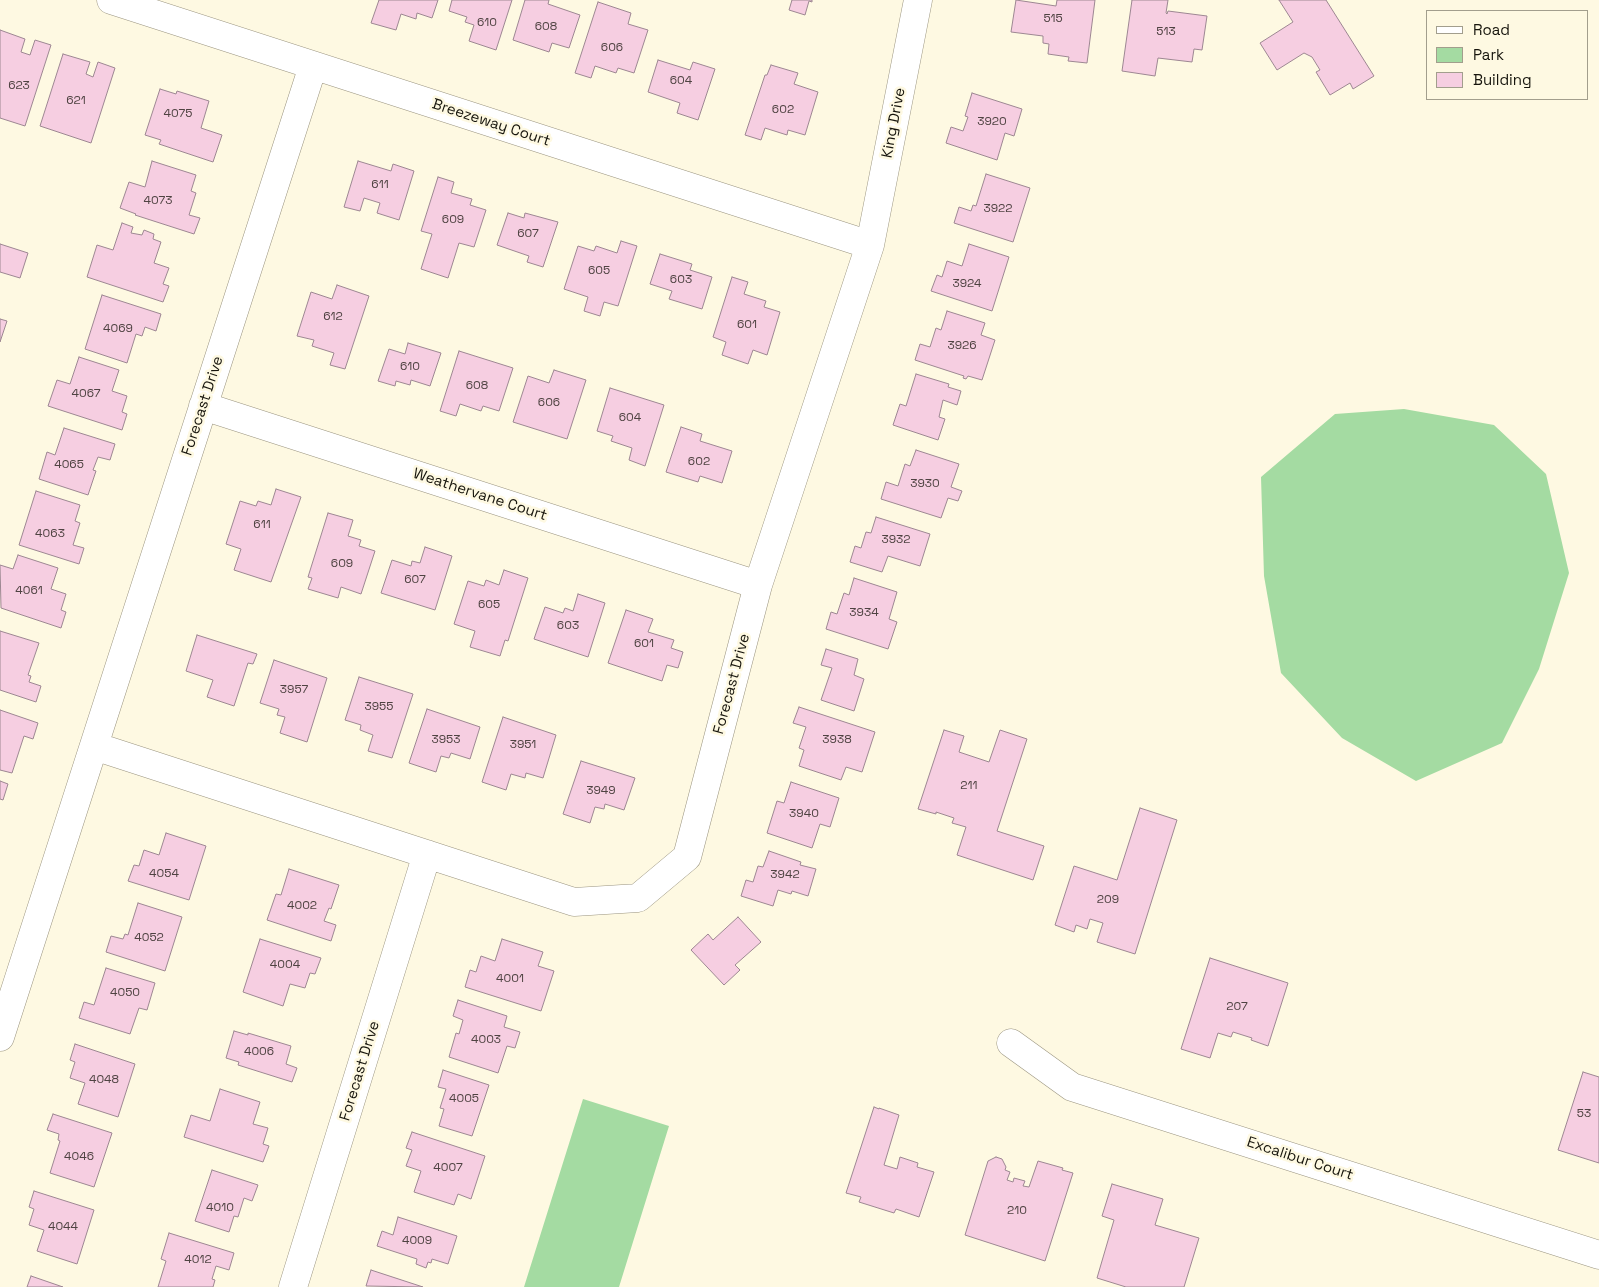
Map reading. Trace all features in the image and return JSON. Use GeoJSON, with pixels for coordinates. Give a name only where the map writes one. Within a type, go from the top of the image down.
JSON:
{"type":"FeatureCollection","features":[{"type":"Feature","properties":{"kind":"street","name":"Breezeway Court"},"geometry":{"type":"LineString","coordinates":[[111,0],[870,245]]}},
{"type":"Feature","properties":{"kind":"street","name":"King Drive"},"geometry":{"type":"LineString","coordinates":[[870,245],[918,0]]}},
{"type":"Feature","properties":{"kind":"street","name":"Forecast Drive"},"geometry":{"type":"LineString","coordinates":[[0,1037],[313,66]]}},
{"type":"Feature","properties":{"kind":"street","name":"Forecast Drive"},"geometry":{"type":"LineString","coordinates":[[94,746],[574,902],[638,898],[687,856],[758,585],[870,245]]}},
{"type":"Feature","properties":{"kind":"street","name":"Weathervane Court"},"geometry":{"type":"LineString","coordinates":[[203,406],[758,585]]}},
{"type":"Feature","properties":{"kind":"street","name":"Forecast Drive"},"geometry":{"type":"LineString","coordinates":[[293,1287],[427,854]]}},
{"type":"Feature","properties":{"kind":"street","name":"Excalibur Court"},"geometry":{"type":"LineString","coordinates":[[1011,1043],[1072,1087],[1599,1255]]}},
{"type":"Feature","properties":{"kind":"green space"},"geometry":{"type":"Polygon","coordinates":[[[1404,409],[1494,425],[1546,474],[1569,573],[1539,669],[1502,743],[1416,781],[1342,738],[1281,673],[1264,576],[1261,477],[1335,414],[1404,409]]]}},
{"type":"Feature","properties":{"kind":"green space"},"geometry":{"type":"Polygon","coordinates":[[[583,1099],[669,1126],[619,1287],[524,1287],[583,1099]]]}},
{"type":"Feature","properties":{"kind":"building"},"geometry":{"type":"Polygon","coordinates":[[[379,0],[438,0],[432,18],[417,13],[416,19],[401,14],[396,30],[371,23],[379,0]]]}},
{"type":"Feature","properties":{"kind":"building"},"geometry":{"type":"Polygon","coordinates":[[[452,0],[512,0],[496,50],[469,41],[474,25],[465,22],[467,17],[449,11],[452,0]]]}},
{"type":"Feature","properties":{"kind":"building"},"geometry":{"type":"Polygon","coordinates":[[[525,0],[549,0],[548,4],[580,15],[569,48],[552,43],[549,52],[513,40],[525,0]]]}},
{"type":"Feature","properties":{"kind":"building"},"geometry":{"type":"Polygon","coordinates":[[[792,0],[812,0],[812,2],[809,1],[805,15],[789,10],[792,0]]]}},
{"type":"Feature","properties":{"kind":"building"},"geometry":{"type":"Polygon","coordinates":[[[1016,0],[1056,6],[1057,0],[1095,0],[1087,63],[1068,61],[1069,57],[1048,54],[1049,44],[1043,43],[1043,36],[1011,32],[1016,0]]]}},
{"type":"Feature","properties":{"kind":"building"},"geometry":{"type":"Polygon","coordinates":[[[1132,0],[1168,0],[1167,14],[1168,11],[1207,16],[1202,50],[1194,49],[1192,62],[1158,58],[1155,76],[1122,71],[1132,0]]]}},
{"type":"Feature","properties":{"kind":"building"},"geometry":{"type":"Polygon","coordinates":[[[1279,0],[1326,0],[1374,76],[1353,89],[1350,83],[1330,95],[1316,72],[1320,70],[1312,57],[1304,53],[1277,70],[1260,43],[1293,22],[1279,0]]]}},
{"type":"Feature","properties":{"kind":"building"},"geometry":{"type":"Polygon","coordinates":[[[598,2],[631,13],[628,24],[648,30],[634,73],[618,68],[616,73],[595,66],[591,78],[575,73],[598,2]]]}},
{"type":"Feature","properties":{"kind":"building"},"geometry":{"type":"Polygon","coordinates":[[[0,30],[25,39],[21,52],[30,55],[35,40],[51,45],[25,126],[0,118],[0,30]]]}},
{"type":"Feature","properties":{"kind":"building"},"geometry":{"type":"Polygon","coordinates":[[[63,54],[90,62],[86,74],[93,77],[98,62],[115,68],[91,143],[40,126],[63,54]]]}},
{"type":"Feature","properties":{"kind":"building"},"geometry":{"type":"Polygon","coordinates":[[[658,60],[690,70],[693,62],[715,69],[698,120],[677,113],[680,103],[648,92],[658,60]]]}},
{"type":"Feature","properties":{"kind":"building"},"geometry":{"type":"Polygon","coordinates":[[[771,65],[798,73],[794,84],[818,92],[805,135],[788,130],[787,135],[765,128],[761,140],[745,135],[765,75],[767,75],[771,65]]]}},
{"type":"Feature","properties":{"kind":"building"},"geometry":{"type":"Polygon","coordinates":[[[160,89],[176,94],[177,91],[209,101],[201,128],[222,135],[213,162],[159,144],[161,140],[145,135],[160,89]]]}},
{"type":"Feature","properties":{"kind":"building"},"geometry":{"type":"Polygon","coordinates":[[[972,93],[1022,109],[1014,136],[1005,133],[997,160],[946,143],[951,127],[963,131],[968,117],[965,116],[972,93]]]}},
{"type":"Feature","properties":{"kind":"building"},"geometry":{"type":"Polygon","coordinates":[[[152,161],[196,175],[191,191],[196,193],[189,215],[200,218],[194,234],[135,215],[120,208],[129,182],[145,187],[152,161]]]}},
{"type":"Feature","properties":{"kind":"building"},"geometry":{"type":"Polygon","coordinates":[[[358,161],[391,171],[393,164],[414,171],[399,220],[377,213],[380,203],[364,198],[360,211],[344,207],[358,161]]]}},
{"type":"Feature","properties":{"kind":"building"},"geometry":{"type":"Polygon","coordinates":[[[986,174],[1030,188],[1013,242],[954,223],[959,207],[971,211],[973,205],[976,206],[986,174]]]}},
{"type":"Feature","properties":{"kind":"building"},"geometry":{"type":"Polygon","coordinates":[[[438,177],[454,182],[451,193],[472,199],[470,205],[486,210],[474,247],[459,243],[448,278],[421,269],[432,234],[421,231],[438,177]]]}},
{"type":"Feature","properties":{"kind":"building"},"geometry":{"type":"Polygon","coordinates":[[[508,213],[524,218],[525,213],[558,222],[543,267],[527,262],[529,256],[497,245],[508,213]]]}},
{"type":"Feature","properties":{"kind":"building"},"geometry":{"type":"Polygon","coordinates":[[[122,223],[133,227],[131,233],[142,235],[144,230],[154,234],[153,239],[161,242],[154,263],[169,268],[163,284],[169,286],[163,302],[87,277],[97,245],[113,250],[122,223]]]}},
{"type":"Feature","properties":{"kind":"building"},"geometry":{"type":"Polygon","coordinates":[[[621,241],[637,246],[618,306],[604,302],[600,316],[584,311],[588,297],[564,289],[578,246],[594,251],[596,246],[617,253],[621,241]]]}},
{"type":"Feature","properties":{"kind":"building"},"geometry":{"type":"Polygon","coordinates":[[[0,244],[28,253],[20,278],[0,272],[0,244]]]}},
{"type":"Feature","properties":{"kind":"building"},"geometry":{"type":"Polygon","coordinates":[[[969,244],[1009,257],[992,311],[931,291],[937,275],[942,277],[947,261],[962,266],[969,244]]]}},
{"type":"Feature","properties":{"kind":"building"},"geometry":{"type":"Polygon","coordinates":[[[660,254],[692,264],[690,270],[712,277],[702,309],[669,299],[672,291],[650,284],[660,254]]]}},
{"type":"Feature","properties":{"kind":"building"},"geometry":{"type":"Polygon","coordinates":[[[732,277],[748,282],[744,294],[766,301],[764,307],[780,312],[767,355],[753,350],[748,364],[722,355],[726,342],[713,337],[732,277]]]}},
{"type":"Feature","properties":{"kind":"building"},"geometry":{"type":"Polygon","coordinates":[[[337,285],[369,296],[345,369],[330,365],[334,353],[312,346],[314,340],[297,336],[311,292],[332,299],[337,285]]]}},
{"type":"Feature","properties":{"kind":"building"},"geometry":{"type":"Polygon","coordinates":[[[102,295],[161,314],[156,331],[145,327],[142,336],[136,334],[127,363],[85,349],[102,295]]]}},
{"type":"Feature","properties":{"kind":"building"},"geometry":{"type":"Polygon","coordinates":[[[947,311],[985,323],[981,335],[995,340],[982,380],[968,376],[966,379],[963,378],[964,376],[915,360],[920,344],[930,347],[936,328],[941,330],[947,311]]]}},
{"type":"Feature","properties":{"kind":"building"},"geometry":{"type":"Polygon","coordinates":[[[0,319],[7,321],[0,342],[0,319]]]}},
{"type":"Feature","properties":{"kind":"building"},"geometry":{"type":"Polygon","coordinates":[[[408,343],[441,353],[430,386],[411,380],[410,385],[396,381],[395,386],[378,381],[389,349],[405,354],[408,343]]]}},
{"type":"Feature","properties":{"kind":"building"},"geometry":{"type":"Polygon","coordinates":[[[459,351],[513,368],[499,411],[483,406],[481,411],[460,404],[456,416],[440,411],[459,351]]]}},
{"type":"Feature","properties":{"kind":"building"},"geometry":{"type":"Polygon","coordinates":[[[79,357],[119,370],[112,391],[127,396],[122,412],[127,414],[122,430],[48,406],[57,380],[70,384],[79,357]]]}},
{"type":"Feature","properties":{"kind":"building"},"geometry":{"type":"Polygon","coordinates":[[[554,370],[586,380],[567,439],[513,422],[528,376],[549,383],[554,370]]]}},
{"type":"Feature","properties":{"kind":"building"},"geometry":{"type":"Polygon","coordinates":[[[916,374],[949,384],[948,387],[961,391],[957,405],[943,400],[939,417],[945,419],[938,440],[893,425],[900,404],[906,406],[916,374]]]}},
{"type":"Feature","properties":{"kind":"building"},"geometry":{"type":"Polygon","coordinates":[[[610,388],[664,405],[645,466],[629,460],[632,448],[611,441],[613,436],[597,431],[610,388]]]}},
{"type":"Feature","properties":{"kind":"building"},"geometry":{"type":"Polygon","coordinates":[[[681,427],[702,434],[700,441],[732,451],[722,483],[700,476],[698,482],[666,472],[681,427]]]}},
{"type":"Feature","properties":{"kind":"building"},"geometry":{"type":"Polygon","coordinates":[[[64,428],[115,444],[110,460],[98,457],[93,470],[96,471],[88,495],[39,479],[47,452],[55,455],[64,428]]]}},
{"type":"Feature","properties":{"kind":"building"},"geometry":{"type":"Polygon","coordinates":[[[916,450],[959,464],[951,487],[962,491],[958,501],[948,498],[941,518],[881,499],[886,482],[898,486],[905,464],[910,466],[916,450]]]}},
{"type":"Feature","properties":{"kind":"building"},"geometry":{"type":"Polygon","coordinates":[[[276,489],[301,497],[271,582],[234,570],[241,549],[226,544],[240,501],[256,506],[258,501],[271,505],[276,489]]]}},
{"type":"Feature","properties":{"kind":"building"},"geometry":{"type":"Polygon","coordinates":[[[36,491],[80,505],[75,521],[80,523],[73,545],[84,548],[79,564],[19,545],[36,491]]]}},
{"type":"Feature","properties":{"kind":"building"},"geometry":{"type":"Polygon","coordinates":[[[328,513],[353,520],[348,536],[361,540],[359,546],[375,551],[361,594],[341,587],[338,598],[308,589],[312,578],[308,577],[328,513]]]}},
{"type":"Feature","properties":{"kind":"building"},"geometry":{"type":"Polygon","coordinates":[[[876,517],[930,534],[920,566],[888,556],[882,572],[850,562],[855,546],[861,548],[866,532],[871,533],[876,517]]]}},
{"type":"Feature","properties":{"kind":"building"},"geometry":{"type":"Polygon","coordinates":[[[425,547],[452,556],[435,610],[381,593],[392,560],[411,566],[412,561],[420,563],[425,547]]]}},
{"type":"Feature","properties":{"kind":"building"},"geometry":{"type":"Polygon","coordinates":[[[18,555],[58,568],[51,589],[66,594],[61,610],[66,612],[61,628],[1,608],[0,565],[13,569],[18,555]]]}},
{"type":"Feature","properties":{"kind":"building"},"geometry":{"type":"Polygon","coordinates":[[[504,570],[528,578],[508,641],[505,640],[500,656],[470,647],[475,631],[454,624],[468,581],[484,586],[486,580],[499,585],[504,570]]]}},
{"type":"Feature","properties":{"kind":"building"},"geometry":{"type":"Polygon","coordinates":[[[854,578],[897,592],[889,619],[897,622],[888,649],[826,629],[831,612],[837,614],[844,593],[849,595],[854,578]]]}},
{"type":"Feature","properties":{"kind":"building"},"geometry":{"type":"Polygon","coordinates":[[[578,594],[605,603],[588,657],[534,639],[545,607],[563,613],[565,608],[573,611],[578,594]]]}},
{"type":"Feature","properties":{"kind":"building"},"geometry":{"type":"Polygon","coordinates":[[[626,610],[653,619],[648,632],[674,640],[671,648],[683,652],[678,668],[667,665],[662,681],[608,663],[626,610]]]}},
{"type":"Feature","properties":{"kind":"building"},"geometry":{"type":"Polygon","coordinates":[[[0,631],[39,643],[28,675],[31,676],[29,682],[41,686],[36,702],[0,690],[0,631]]]}},
{"type":"Feature","properties":{"kind":"building"},"geometry":{"type":"Polygon","coordinates":[[[197,635],[257,654],[253,664],[248,663],[234,706],[207,697],[213,680],[186,671],[197,635]]]}},
{"type":"Feature","properties":{"kind":"building"},"geometry":{"type":"Polygon","coordinates":[[[826,649],[858,659],[854,675],[864,679],[854,711],[821,700],[832,668],[821,665],[826,649]]]}},
{"type":"Feature","properties":{"kind":"building"},"geometry":{"type":"Polygon","coordinates":[[[274,660],[327,678],[307,742],[280,733],[285,717],[277,715],[279,709],[260,703],[274,660]]]}},
{"type":"Feature","properties":{"kind":"building"},"geometry":{"type":"Polygon","coordinates":[[[359,677],[413,694],[392,758],[368,751],[373,735],[360,730],[361,725],[345,720],[359,677]]]}},
{"type":"Feature","properties":{"kind":"building"},"geometry":{"type":"Polygon","coordinates":[[[799,707],[875,732],[862,772],[846,767],[841,780],[799,766],[804,750],[799,748],[806,727],[793,723],[799,707]]]}},
{"type":"Feature","properties":{"kind":"building"},"geometry":{"type":"Polygon","coordinates":[[[427,709],[480,727],[470,759],[451,753],[449,758],[441,756],[436,772],[409,763],[427,709]]]}},
{"type":"Feature","properties":{"kind":"building"},"geometry":{"type":"Polygon","coordinates":[[[0,710],[38,723],[33,739],[24,736],[12,773],[0,770],[0,710]]]}},
{"type":"Feature","properties":{"kind":"building"},"geometry":{"type":"Polygon","coordinates":[[[503,717],[556,735],[543,778],[526,773],[525,778],[511,774],[506,790],[482,782],[503,717]]]}},
{"type":"Feature","properties":{"kind":"building"},"geometry":{"type":"Polygon","coordinates":[[[944,730],[964,736],[959,752],[989,762],[1000,730],[1027,739],[997,831],[1044,846],[1033,880],[957,855],[966,827],[952,823],[954,818],[918,809],[944,730]]]}},
{"type":"Feature","properties":{"kind":"building"},"geometry":{"type":"Polygon","coordinates":[[[581,761],[635,778],[624,810],[605,804],[604,809],[595,807],[590,823],[563,814],[581,761]]]}},
{"type":"Feature","properties":{"kind":"building"},"geometry":{"type":"Polygon","coordinates":[[[0,781],[8,784],[3,800],[0,799],[0,781]]]}},
{"type":"Feature","properties":{"kind":"building"},"geometry":{"type":"Polygon","coordinates":[[[791,782],[839,798],[830,827],[820,824],[812,848],[767,833],[777,801],[784,803],[791,782]]]}},
{"type":"Feature","properties":{"kind":"building"},"geometry":{"type":"Polygon","coordinates":[[[1140,808],[1177,820],[1135,954],[1097,942],[1103,923],[1090,919],[1087,929],[1076,925],[1074,932],[1055,925],[1074,866],[1117,880],[1140,808]]]}},
{"type":"Feature","properties":{"kind":"building"},"geometry":{"type":"Polygon","coordinates":[[[166,833],[206,846],[189,900],[128,881],[134,865],[139,866],[144,850],[159,855],[166,833]]]}},
{"type":"Feature","properties":{"kind":"building"},"geometry":{"type":"Polygon","coordinates":[[[769,851],[801,862],[800,865],[816,869],[808,896],[792,891],[791,894],[778,890],[773,906],[741,896],[746,880],[753,882],[758,866],[763,867],[769,851]]]}},
{"type":"Feature","properties":{"kind":"building"},"geometry":{"type":"Polygon","coordinates":[[[289,869],[339,885],[331,909],[329,908],[324,921],[336,925],[331,941],[267,920],[276,894],[281,895],[289,869]]]}},
{"type":"Feature","properties":{"kind":"building"},"geometry":{"type":"Polygon","coordinates":[[[138,903],[182,917],[165,971],[106,952],[111,936],[123,939],[125,934],[128,935],[138,903]]]}},
{"type":"Feature","properties":{"kind":"building"},"geometry":{"type":"Polygon","coordinates":[[[738,917],[761,942],[735,965],[740,970],[724,985],[691,950],[708,934],[713,940],[738,917]]]}},
{"type":"Feature","properties":{"kind":"building"},"geometry":{"type":"Polygon","coordinates":[[[260,939],[321,958],[315,974],[310,973],[305,988],[290,984],[283,1006],[243,992],[260,939]]]}},
{"type":"Feature","properties":{"kind":"building"},"geometry":{"type":"Polygon","coordinates":[[[502,939],[543,952],[538,966],[554,971],[541,1011],[465,987],[470,970],[476,972],[481,956],[495,961],[502,939]]]}},
{"type":"Feature","properties":{"kind":"building"},"geometry":{"type":"Polygon","coordinates":[[[1210,958],[1288,983],[1268,1046],[1233,1032],[1231,1037],[1218,1033],[1210,1058],[1181,1049],[1210,958]]]}},
{"type":"Feature","properties":{"kind":"building"},"geometry":{"type":"Polygon","coordinates":[[[106,968],[155,983],[147,1010],[139,1008],[130,1034],[79,1018],[84,1002],[94,1005],[106,968]]]}},
{"type":"Feature","properties":{"kind":"building"},"geometry":{"type":"Polygon","coordinates":[[[458,1000],[507,1016],[504,1027],[520,1032],[515,1048],[507,1046],[498,1073],[449,1057],[456,1033],[459,1034],[463,1020],[453,1016],[458,1000]]]}},
{"type":"Feature","properties":{"kind":"building"},"geometry":{"type":"Polygon","coordinates":[[[234,1031],[248,1035],[248,1033],[291,1046],[286,1064],[297,1068],[292,1082],[238,1065],[239,1062],[226,1058],[234,1031]]]}},
{"type":"Feature","properties":{"kind":"building"},"geometry":{"type":"Polygon","coordinates":[[[75,1044],[135,1064],[118,1117],[78,1104],[85,1083],[70,1078],[75,1062],[70,1060],[75,1044]]]}},
{"type":"Feature","properties":{"kind":"building"},"geometry":{"type":"Polygon","coordinates":[[[443,1070],[489,1085],[472,1136],[439,1126],[444,1109],[440,1108],[446,1089],[438,1087],[443,1070]]]}},
{"type":"Feature","properties":{"kind":"building"},"geometry":{"type":"Polygon","coordinates":[[[1583,1072],[1599,1077],[1599,1163],[1558,1150],[1583,1072]]]}},
{"type":"Feature","properties":{"kind":"building"},"geometry":{"type":"Polygon","coordinates":[[[220,1089],[260,1102],[253,1124],[268,1128],[263,1144],[269,1146],[263,1162],[184,1137],[191,1115],[210,1121],[220,1089]]]}},
{"type":"Feature","properties":{"kind":"building"},"geometry":{"type":"Polygon","coordinates":[[[874,1107],[899,1115],[884,1165],[897,1169],[900,1157],[918,1163],[917,1167],[934,1172],[919,1217],[896,1209],[894,1213],[859,1202],[861,1197],[846,1193],[874,1107]]]}},
{"type":"Feature","properties":{"kind":"building"},"geometry":{"type":"Polygon","coordinates":[[[53,1114],[112,1133],[94,1187],[50,1173],[60,1141],[58,1140],[59,1134],[47,1130],[53,1114]]]}},
{"type":"Feature","properties":{"kind":"building"},"geometry":{"type":"Polygon","coordinates":[[[412,1132],[485,1156],[471,1199],[458,1194],[454,1205],[414,1192],[421,1171],[406,1166],[412,1150],[406,1148],[412,1132]]]}},
{"type":"Feature","properties":{"kind":"building"},"geometry":{"type":"Polygon","coordinates":[[[996,1157],[1002,1159],[1006,1167],[1005,1170],[1010,1172],[1007,1180],[1013,1182],[1014,1178],[1025,1181],[1023,1186],[1029,1187],[1038,1161],[1073,1173],[1045,1261],[965,1235],[988,1161],[996,1157]]]}},
{"type":"Feature","properties":{"kind":"building"},"geometry":{"type":"Polygon","coordinates":[[[212,1170],[258,1185],[252,1201],[244,1198],[238,1217],[234,1216],[229,1232],[195,1221],[212,1170]]]}},
{"type":"Feature","properties":{"kind":"building"},"geometry":{"type":"Polygon","coordinates":[[[1112,1184],[1163,1199],[1155,1225],[1199,1238],[1184,1287],[1126,1287],[1097,1278],[1114,1220],[1102,1216],[1112,1184]]]}},
{"type":"Feature","properties":{"kind":"building"},"geometry":{"type":"Polygon","coordinates":[[[34,1191],[94,1210],[77,1264],[37,1251],[44,1230],[29,1225],[34,1209],[29,1207],[34,1191]]]}},
{"type":"Feature","properties":{"kind":"building"},"geometry":{"type":"Polygon","coordinates":[[[398,1217],[457,1236],[448,1264],[432,1259],[431,1263],[428,1262],[426,1268],[416,1264],[417,1259],[377,1246],[382,1231],[393,1235],[398,1217]]]}},
{"type":"Feature","properties":{"kind":"building"},"geometry":{"type":"Polygon","coordinates":[[[169,1233],[234,1253],[229,1270],[216,1266],[212,1279],[215,1280],[213,1287],[158,1287],[166,1261],[161,1259],[169,1233]]]}},
{"type":"Feature","properties":{"kind":"building"},"geometry":{"type":"Polygon","coordinates":[[[371,1270],[423,1287],[366,1286],[371,1270]]]}},
{"type":"Feature","properties":{"kind":"building"},"geometry":{"type":"Polygon","coordinates":[[[31,1276],[63,1287],[27,1287],[31,1276]]]}}]}
